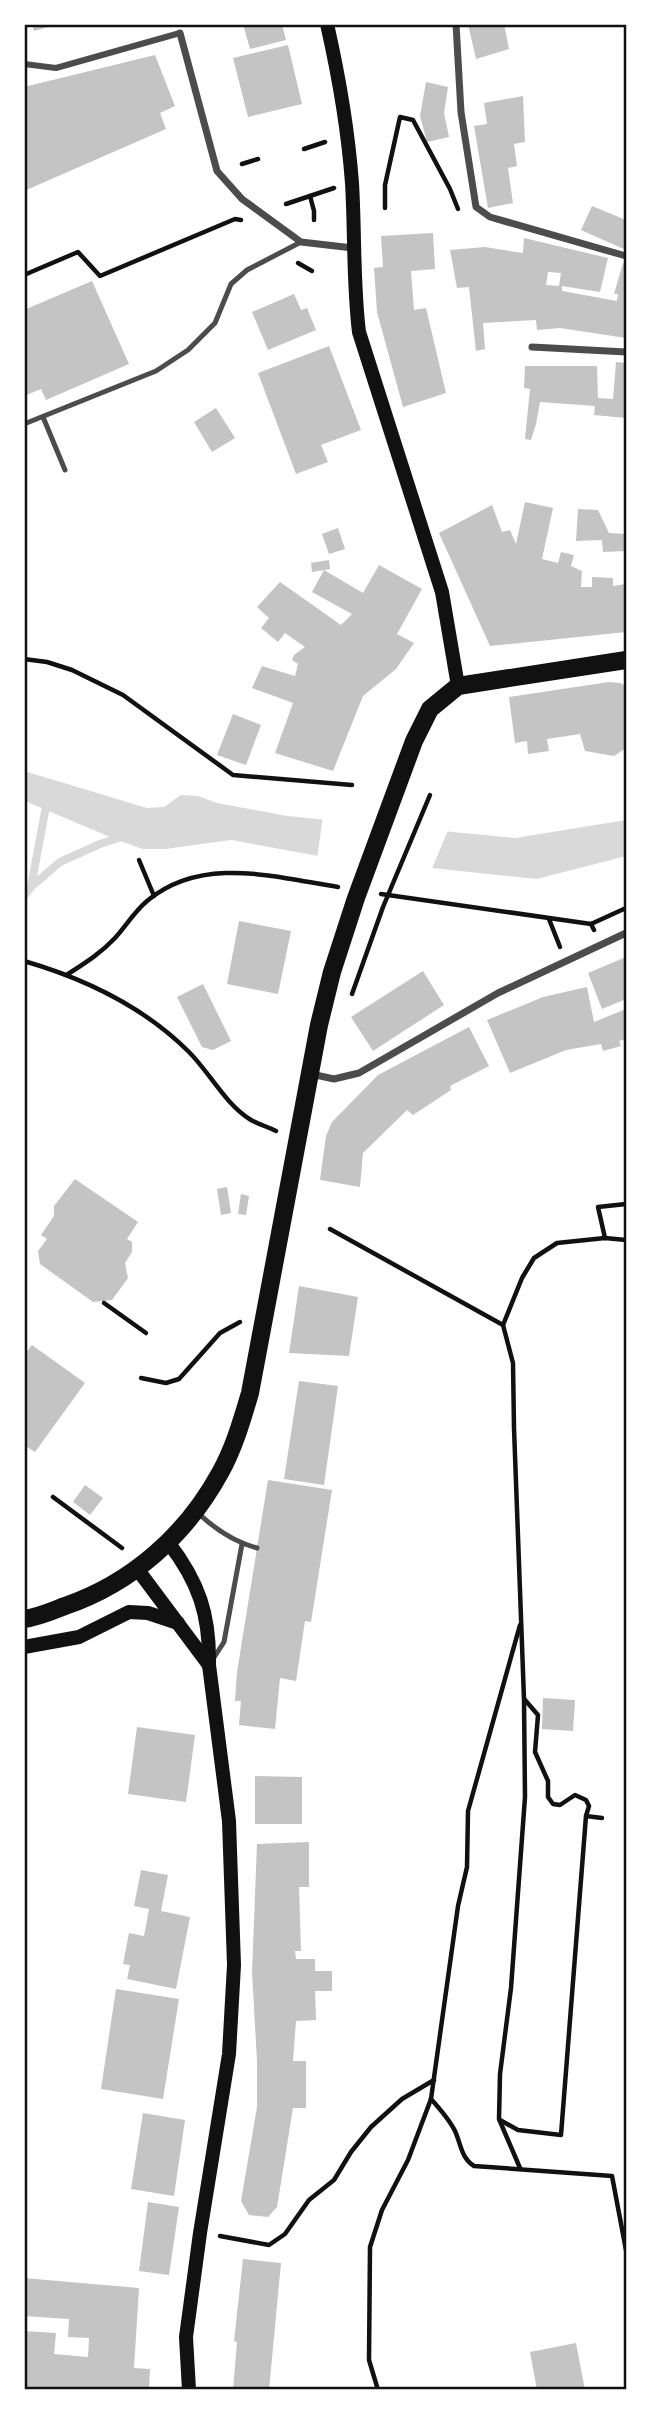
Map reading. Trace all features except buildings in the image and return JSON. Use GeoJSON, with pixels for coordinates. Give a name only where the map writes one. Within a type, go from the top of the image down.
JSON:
{"type":"FeatureCollection","features":[{"type":"Feature","properties":{"kind":"main road"},"geometry":{"type":"LineString","coordinates":[[327,24],[348,138],[359,332],[442,593],[457,686]]}},
{"type":"Feature","properties":{"kind":"main road"},"geometry":{"type":"LineString","coordinates":[[24,1619],[88,1599],[138,1570],[168,1542],[195,1511],[220,1473],[237,1434],[250,1393],[332,972],[356,898],[414,741],[430,709],[457,686],[626,660]]}},
{"type":"Feature","properties":{"kind":"main road"},"geometry":{"type":"LineString","coordinates":[[168,1542],[185,1564],[206,1614],[210,1640],[209,1665],[229,1821],[234,1965],[229,2054],[200,2233],[187,2337],[189,2389]]}},
{"type":"Feature","properties":{"kind":"main road"},"geometry":{"type":"LineString","coordinates":[[138,1570],[209,1665]]}},
{"type":"Feature","properties":{"kind":"main road"},"geometry":{"type":"LineString","coordinates":[[24,1647],[79,1637],[129,1612],[148,1613],[178,1623]]}},
{"type":"Feature","properties":{"kind":"street"},"geometry":{"type":"LineString","coordinates":[[456,24],[461,112],[476,207],[490,217],[626,256]]}},
{"type":"Feature","properties":{"kind":"street"},"geometry":{"type":"LineString","coordinates":[[24,64],[56,68],[180,33],[217,171],[242,199],[301,242],[353,248]]}},
{"type":"Feature","properties":{"kind":"street"},"geometry":{"type":"LineString","coordinates":[[532,347],[626,352]]}},
{"type":"Feature","properties":{"kind":"street"},"geometry":{"type":"LineString","coordinates":[[311,1074],[334,1079],[359,1073],[498,993],[626,933]]}},
{"type":"Feature","properties":{"kind":"lane"},"geometry":{"type":"LineString","coordinates":[[24,424],[156,371],[188,349],[215,323],[231,284],[247,270],[301,242]]}},
{"type":"Feature","properties":{"kind":"lane"},"geometry":{"type":"LineString","coordinates":[[43,417],[65,470]]}},
{"type":"Feature","properties":{"kind":"lane"},"geometry":{"type":"LineString","coordinates":[[195,1511],[217,1530],[242,1544],[257,1548]]}},
{"type":"Feature","properties":{"kind":"lane"},"geometry":{"type":"LineString","coordinates":[[209,1665],[225,1642],[242,1544]]}},
{"type":"Feature","properties":{"kind":"path"},"geometry":{"type":"LineString","coordinates":[[385,208],[385,185],[401,117],[413,120],[453,199]]}},
{"type":"Feature","properties":{"kind":"path"},"geometry":{"type":"LineString","coordinates":[[304,149],[325,142]]}},
{"type":"Feature","properties":{"kind":"path"},"geometry":{"type":"LineString","coordinates":[[242,164],[258,159]]}},
{"type":"Feature","properties":{"kind":"path"},"geometry":{"type":"LineString","coordinates":[[286,204],[335,188]]}},
{"type":"Feature","properties":{"kind":"path"},"geometry":{"type":"LineString","coordinates":[[310,196],[314,220]]}},
{"type":"Feature","properties":{"kind":"path"},"geometry":{"type":"LineString","coordinates":[[24,275],[78,252],[100,276],[235,219],[244,220]]}},
{"type":"Feature","properties":{"kind":"path"},"geometry":{"type":"LineString","coordinates":[[282,252],[312,271]]}},
{"type":"Feature","properties":{"kind":"path"},"geometry":{"type":"LineString","coordinates":[[24,659],[72,670],[123,695],[233,775],[352,785]]}},
{"type":"Feature","properties":{"kind":"path"},"geometry":{"type":"LineString","coordinates":[[352,995],[383,907],[430,795]]}},
{"type":"Feature","properties":{"kind":"path"},"geometry":{"type":"LineString","coordinates":[[139,860],[154,896]]}},
{"type":"Feature","properties":{"kind":"path"},"geometry":{"type":"LineString","coordinates":[[591,924],[626,908]]}},
{"type":"Feature","properties":{"kind":"path"},"geometry":{"type":"LineString","coordinates":[[549,919],[566,960]]}},
{"type":"Feature","properties":{"kind":"path"},"geometry":{"type":"LineString","coordinates":[[24,961],[68,974],[114,996],[150,1020],[189,1052],[236,1108],[251,1120],[276,1131]]}},
{"type":"Feature","properties":{"kind":"path"},"geometry":{"type":"LineString","coordinates":[[605,1238],[598,1207],[626,1204]]}},
{"type":"Feature","properties":{"kind":"path"},"geometry":{"type":"LineString","coordinates":[[330,1229],[503,1325]]}},
{"type":"Feature","properties":{"kind":"path"},"geometry":{"type":"LineString","coordinates":[[520,2168],[499,2119],[500,2074],[511,1988],[525,1797],[513,1363],[503,1325],[522,1278],[534,1258],[557,1243],[605,1238],[626,1240]]}},
{"type":"Feature","properties":{"kind":"path"},"geometry":{"type":"LineString","coordinates":[[104,1303],[146,1333]]}},
{"type":"Feature","properties":{"kind":"path"},"geometry":{"type":"LineString","coordinates":[[141,1378],[166,1383],[179,1379],[220,1333],[240,1322]]}},
{"type":"Feature","properties":{"kind":"path"},"geometry":{"type":"LineString","coordinates":[[53,1497],[122,1548]]}},
{"type":"Feature","properties":{"kind":"path"},"geometry":{"type":"LineString","coordinates":[[378,2389],[369,2360],[370,2247],[382,2210],[408,2161],[431,2099],[458,1906],[467,1867],[468,1811],[521,1621]]}},
{"type":"Feature","properties":{"kind":"path"},"geometry":{"type":"LineString","coordinates":[[499,2119],[518,2130],[561,2135],[586,1816],[589,1806],[586,1800],[575,1795],[560,1805],[553,1804],[548,1797],[548,1781],[535,1752],[538,1715],[524,1699]]}},
{"type":"Feature","properties":{"kind":"path"},"geometry":{"type":"LineString","coordinates":[[586,1816],[602,1818]]}},
{"type":"Feature","properties":{"kind":"path"},"geometry":{"type":"LineString","coordinates":[[220,2236],[269,2245],[285,2234],[309,2200],[334,2180],[370,2127],[402,2099],[435,2080]]}},
{"type":"Feature","properties":{"kind":"path"},"geometry":{"type":"LineString","coordinates":[[431,2099],[455,2132],[466,2161],[474,2166],[611,2176],[626,2250]]}},
{"type":"Feature","properties":{"kind":"shaded area"},"geometry":{"type":"Polygon","coordinates":[[[24,771],[147,808],[164,807],[181,795],[198,796],[217,803],[287,816],[515,838],[626,820],[626,856],[537,879],[318,856],[231,840],[165,849],[143,849],[25,801],[24,771]]]}},
{"type":"Feature","properties":{"kind":"pier"},"geometry":{"type":"Polygon","coordinates":[[[323,816],[449,828],[431,871],[317,859],[323,816]]]}},
{"type":"Feature","properties":{"kind":"waterway"},"geometry":{"type":"LineString","coordinates":[[24,896],[31,887],[47,801]]}},
{"type":"Feature","properties":{"kind":"waterway"},"geometry":{"type":"LineString","coordinates":[[31,887],[60,862],[122,837]]}}]}
